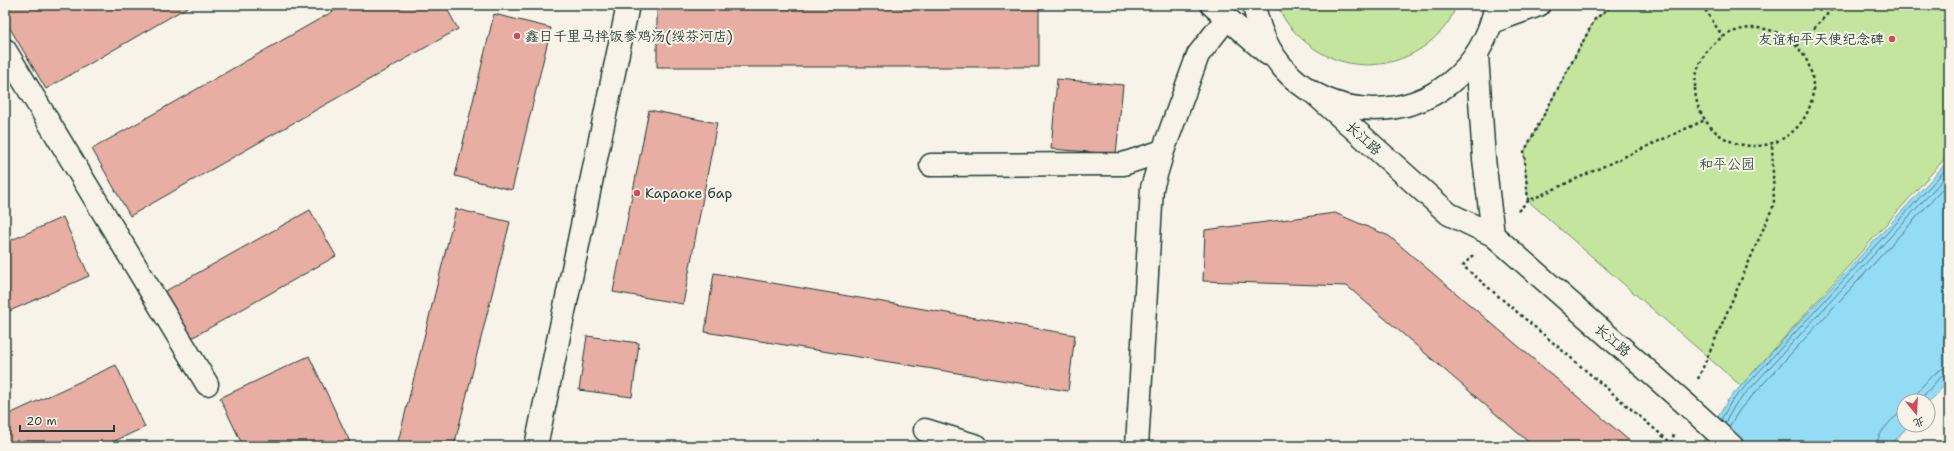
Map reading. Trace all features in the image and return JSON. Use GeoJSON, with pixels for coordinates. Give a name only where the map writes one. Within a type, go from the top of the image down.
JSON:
{"type":"FeatureCollection","features":[{"type":"Feature","properties":{"kind":"street"},"geometry":{"type":"LineString","coordinates":[[536,446],[628,5]]}},
{"type":"Feature","properties":{"kind":"street"},"geometry":{"type":"LineString","coordinates":[[1254,5],[1257,22],[1266,44],[1280,64]]}},
{"type":"Feature","properties":{"kind":"street"},"geometry":{"type":"LineString","coordinates":[[1137,446],[1152,188],[1163,150],[1198,55],[1220,12],[1280,64],[1296,80],[1315,94],[1333,102],[1353,107],[1373,109],[1394,108],[1413,103],[1449,84],[1464,71],[1477,55],[1486,39],[1494,14],[1539,5]]}},
{"type":"Feature","properties":{"kind":"street"},"geometry":{"type":"LineString","coordinates":[[5,50],[208,384]]}},
{"type":"Feature","properties":{"kind":"street"},"geometry":{"type":"LineString","coordinates":[[1477,55],[1484,159],[1493,235]]}},
{"type":"Feature","properties":{"kind":"street","name":"长江路"},"geometry":{"type":"LineString","coordinates":[[1315,94],[1449,214],[1493,235],[1732,446]]}},
{"type":"Feature","properties":{"kind":"street"},"geometry":{"type":"LineString","coordinates":[[932,165],[1123,164],[1163,150]]}},
{"type":"Feature","properties":{"kind":"street"},"geometry":{"type":"LineString","coordinates":[[925,430],[977,446]]}},
{"type":"Feature","properties":{"kind":"path"},"geometry":{"type":"LineString","coordinates":[[1528,201],[1524,152],[1595,19],[1613,5]]}},
{"type":"Feature","properties":{"kind":"path"},"geometry":{"type":"LineString","coordinates":[[1702,5],[1723,37]]}},
{"type":"Feature","properties":{"kind":"path"},"geometry":{"type":"LineString","coordinates":[[1797,46],[1836,5]]}},
{"type":"Feature","properties":{"kind":"path"},"geometry":{"type":"LineString","coordinates":[[1762,28],[1781,34],[1797,46],[1808,62],[1813,82],[1812,102],[1804,120],[1790,134],[1772,144],[1753,146],[1734,143],[1718,134],[1705,120],[1697,103],[1695,84],[1699,66],[1709,50],[1723,37],[1742,30],[1762,28]]}},
{"type":"Feature","properties":{"kind":"path"},"geometry":{"type":"LineString","coordinates":[[1670,443],[1463,266],[1528,201],[1705,120]]}},
{"type":"Feature","properties":{"kind":"path"},"geometry":{"type":"LineString","coordinates":[[1669,446],[1695,412],[1774,204],[1772,144]]}},
{"type":"Feature","properties":{"kind":"green space"},"geometry":{"type":"Polygon","coordinates":[[[1278,5],[1457,5],[1443,29],[1430,42],[1415,52],[1398,60],[1381,64],[1363,65],[1346,62],[1328,56],[1312,47],[1301,39],[1287,23],[1278,5]]]}},
{"type":"Feature","properties":{"kind":"green space","name":"和平公园"},"geometry":{"type":"Polygon","coordinates":[[[1613,5],[1949,5],[1949,154],[1741,386],[1528,201],[1524,152],[1595,19],[1613,5]]]}},
{"type":"Feature","properties":{"kind":"water"},"geometry":{"type":"Polygon","coordinates":[[[1949,160],[1949,380],[1936,395],[1936,393],[1896,393],[1896,433],[1902,433],[1890,446],[1701,446],[1728,400],[1949,160]]]}},
{"type":"Feature","properties":{"kind":"building"},"geometry":{"type":"Polygon","coordinates":[[[5,5],[66,5],[67,7],[70,5],[191,5],[46,89],[5,20],[5,5]]]}},
{"type":"Feature","properties":{"kind":"building"},"geometry":{"type":"Polygon","coordinates":[[[344,5],[445,5],[458,29],[130,216],[92,149],[344,5]]]}},
{"type":"Feature","properties":{"kind":"building"},"geometry":{"type":"Polygon","coordinates":[[[657,5],[1039,5],[1039,67],[657,67],[657,5]]]}},
{"type":"Feature","properties":{"kind":"building"},"geometry":{"type":"Polygon","coordinates":[[[494,14],[551,28],[512,190],[455,176],[494,14]]]}},
{"type":"Feature","properties":{"kind":"building"},"geometry":{"type":"Polygon","coordinates":[[[1057,79],[1123,85],[1116,154],[1051,149],[1057,79]]]}},
{"type":"Feature","properties":{"kind":"building"},"geometry":{"type":"Polygon","coordinates":[[[649,110],[717,123],[683,304],[613,292],[649,110]]]}},
{"type":"Feature","properties":{"kind":"building"},"geometry":{"type":"Polygon","coordinates":[[[456,209],[510,222],[454,446],[397,446],[456,209]]]}},
{"type":"Feature","properties":{"kind":"building"},"geometry":{"type":"Polygon","coordinates":[[[310,210],[336,256],[188,340],[162,293],[310,210]]]}},
{"type":"Feature","properties":{"kind":"building"},"geometry":{"type":"Polygon","coordinates":[[[1335,213],[1389,236],[1632,443],[1630,446],[1533,446],[1347,286],[1203,281],[1205,230],[1335,213]]]}},
{"type":"Feature","properties":{"kind":"building"},"geometry":{"type":"Polygon","coordinates":[[[63,217],[89,276],[5,313],[5,243],[63,217]]]}},
{"type":"Feature","properties":{"kind":"building"},"geometry":{"type":"Polygon","coordinates":[[[714,273],[1075,335],[1068,391],[705,332],[714,273]]]}},
{"type":"Feature","properties":{"kind":"building"},"geometry":{"type":"Polygon","coordinates":[[[587,336],[639,343],[632,397],[579,390],[587,336]]]}},
{"type":"Feature","properties":{"kind":"building"},"geometry":{"type":"Polygon","coordinates":[[[309,356],[350,442],[342,446],[243,446],[220,398],[309,356]]]}},
{"type":"Feature","properties":{"kind":"building"},"geometry":{"type":"Polygon","coordinates":[[[116,365],[145,427],[104,446],[5,446],[5,416],[116,365]]]}},
{"type":"Feature","properties":{"kind":"place","name":"鑫日千里马拌饭参鸡汤(绥芬河店)"},"geometry":{"type":"Point","coordinates":[517,36]}},
{"type":"Feature","properties":{"kind":"place","name":"友谊和平天使纪念碑"},"geometry":{"type":"Point","coordinates":[1892,39]}},
{"type":"Feature","properties":{"kind":"place","name":"Караоке бар"},"geometry":{"type":"Point","coordinates":[637,193]}}]}
